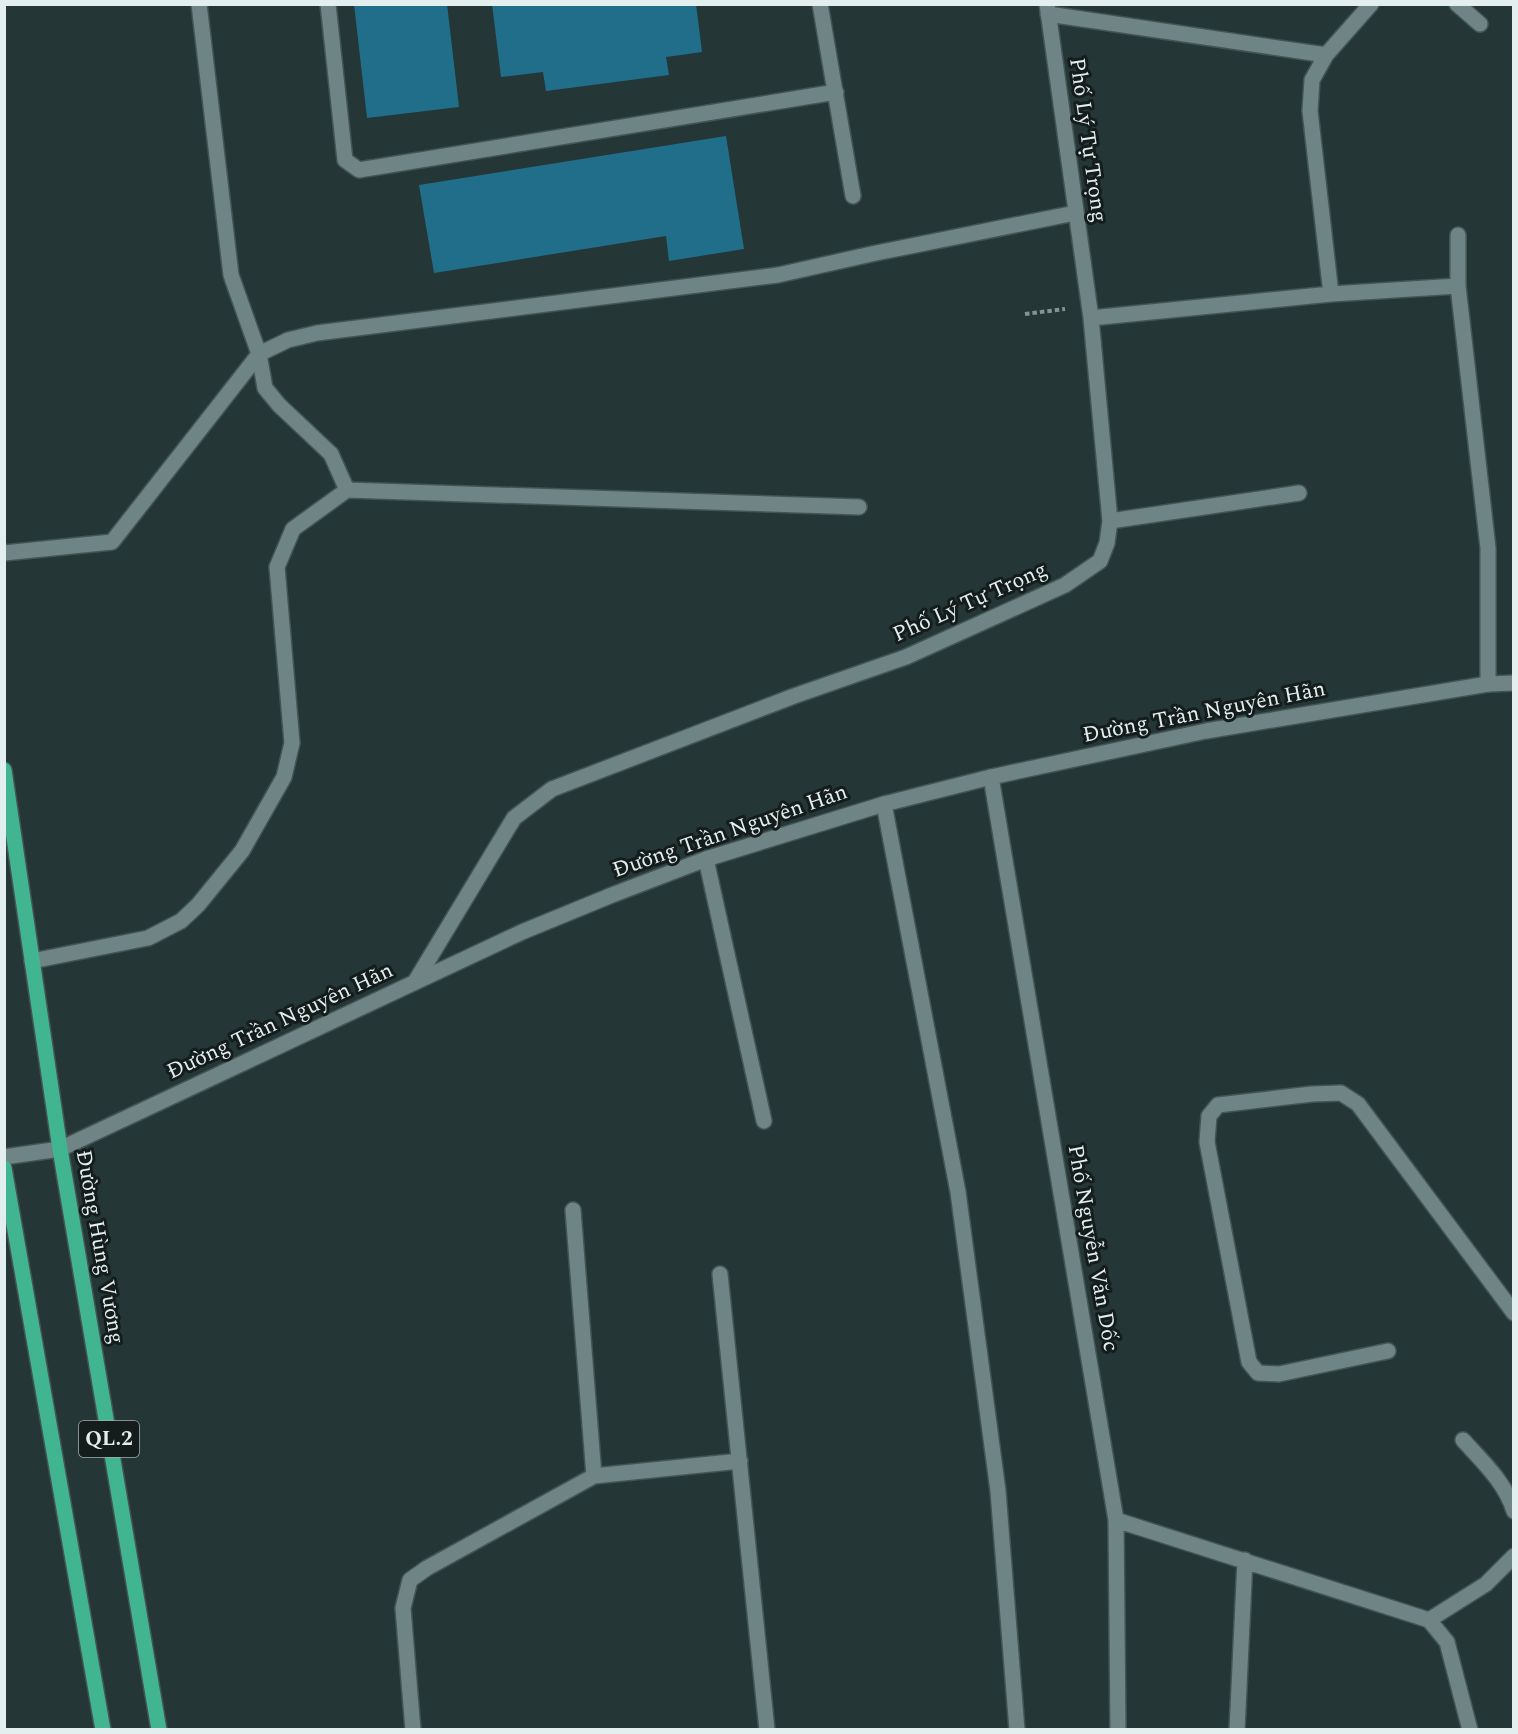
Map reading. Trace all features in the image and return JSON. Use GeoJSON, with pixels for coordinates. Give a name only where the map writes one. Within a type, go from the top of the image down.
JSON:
{"type":"FeatureCollection","features":[{"type":"Feature","properties":{"kind":"main road","name":"Đường Hùng Vương"},"geometry":{"type":"LineString","coordinates":[[4,770],[60,1149],[159,1730]]}},
{"type":"Feature","properties":{"kind":"main road","name":"QL.2"},"geometry":{"type":"LineString","coordinates":[[4,1168],[103,1730]]}},
{"type":"Feature","properties":{"kind":"street"},"geometry":{"type":"LineString","coordinates":[[199,4],[231,275],[259,354],[265,388],[279,405],[331,454],[347,490]]}},
{"type":"Feature","properties":{"kind":"street"},"geometry":{"type":"LineString","coordinates":[[327,4],[345,160],[358,170],[836,92]]}},
{"type":"Feature","properties":{"kind":"street"},"geometry":{"type":"LineString","coordinates":[[820,4],[853,196]]}},
{"type":"Feature","properties":{"kind":"street"},"geometry":{"type":"LineString","coordinates":[[1331,294],[1310,111],[1312,80],[1326,56],[1371,4]]}},
{"type":"Feature","properties":{"kind":"street"},"geometry":{"type":"LineString","coordinates":[[1457,4],[1480,24]]}},
{"type":"Feature","properties":{"kind":"street"},"geometry":{"type":"LineString","coordinates":[[1048,9],[1326,56]]}},
{"type":"Feature","properties":{"kind":"street","name":"Phố Lý Tự Trọng"},"geometry":{"type":"LineString","coordinates":[[415,982],[514,818],[552,789],[794,696],[906,657],[1065,585],[1100,561],[1107,543],[1110,521],[1090,312],[1048,9]]}},
{"type":"Feature","properties":{"kind":"street"},"geometry":{"type":"LineString","coordinates":[[4,553],[112,542],[259,354],[288,340],[317,333],[778,275],[1075,213]]}},
{"type":"Feature","properties":{"kind":"street"},"geometry":{"type":"LineString","coordinates":[[1458,235],[1458,286],[1488,548],[1488,684]]}},
{"type":"Feature","properties":{"kind":"street"},"geometry":{"type":"LineString","coordinates":[[1090,312],[1458,286]]}},
{"type":"Feature","properties":{"kind":"street"},"geometry":{"type":"LineString","coordinates":[[32,960],[148,939],[181,921],[198,905],[242,850],[284,777],[292,742],[277,567],[293,529],[347,490],[859,507]]}},
{"type":"Feature","properties":{"kind":"street"},"geometry":{"type":"LineString","coordinates":[[1110,521],[1299,493]]}},
{"type":"Feature","properties":{"kind":"street","name":"Đường Trần Nguyên Hãn"},"geometry":{"type":"LineString","coordinates":[[4,1157],[60,1149],[522,932],[612,895],[706,860],[884,804],[991,777],[1206,731],[1488,684],[1514,683]]}},
{"type":"Feature","properties":{"kind":"street","name":"Phố Nguyễn Văn Dốc"},"geometry":{"type":"LineString","coordinates":[[991,777],[1116,1520],[1118,1730]]}},
{"type":"Feature","properties":{"kind":"street"},"geometry":{"type":"LineString","coordinates":[[884,804],[958,1192],[998,1491],[1017,1730]]}},
{"type":"Feature","properties":{"kind":"street"},"geometry":{"type":"LineString","coordinates":[[706,860],[764,1121]]}},
{"type":"Feature","properties":{"kind":"street"},"geometry":{"type":"LineString","coordinates":[[1388,1351],[1279,1374],[1258,1374],[1249,1362],[1208,1142],[1209,1116],[1218,1106],[1341,1093],[1358,1104],[1514,1313]]}},
{"type":"Feature","properties":{"kind":"street"},"geometry":{"type":"LineString","coordinates":[[573,1210],[594,1476]]}},
{"type":"Feature","properties":{"kind":"street"},"geometry":{"type":"LineString","coordinates":[[720,1274],[767,1730]]}},
{"type":"Feature","properties":{"kind":"street"},"geometry":{"type":"LineString","coordinates":[[1463,1440],[1495,1475],[1514,1511]]}},
{"type":"Feature","properties":{"kind":"street"},"geometry":{"type":"LineString","coordinates":[[413,1730],[403,1608],[410,1580],[427,1568],[594,1476],[740,1461]]}},
{"type":"Feature","properties":{"kind":"street"},"geometry":{"type":"LineString","coordinates":[[1116,1520],[1429,1620],[1447,1642],[1470,1730]]}},
{"type":"Feature","properties":{"kind":"street"},"geometry":{"type":"LineString","coordinates":[[1429,1620],[1486,1584],[1514,1556]]}},
{"type":"Feature","properties":{"kind":"street"},"geometry":{"type":"LineString","coordinates":[[1237,1730],[1245,1560]]}},
{"type":"Feature","properties":{"kind":"path"},"geometry":{"type":"LineString","coordinates":[[1026,314],[1090,312]]}},
{"type":"Feature","properties":{"kind":"building"},"geometry":{"type":"Polygon","coordinates":[[[354,4],[447,4],[459,107],[367,118],[354,4]]]}},
{"type":"Feature","properties":{"kind":"building"},"geometry":{"type":"Polygon","coordinates":[[[492,4],[696,4],[702,52],[666,57],[669,75],[546,91],[543,72],[501,77],[492,4]]]}},
{"type":"Feature","properties":{"kind":"building"},"geometry":{"type":"Polygon","coordinates":[[[726,136],[744,249],[669,261],[666,236],[434,273],[419,185],[726,136]]]}}]}
